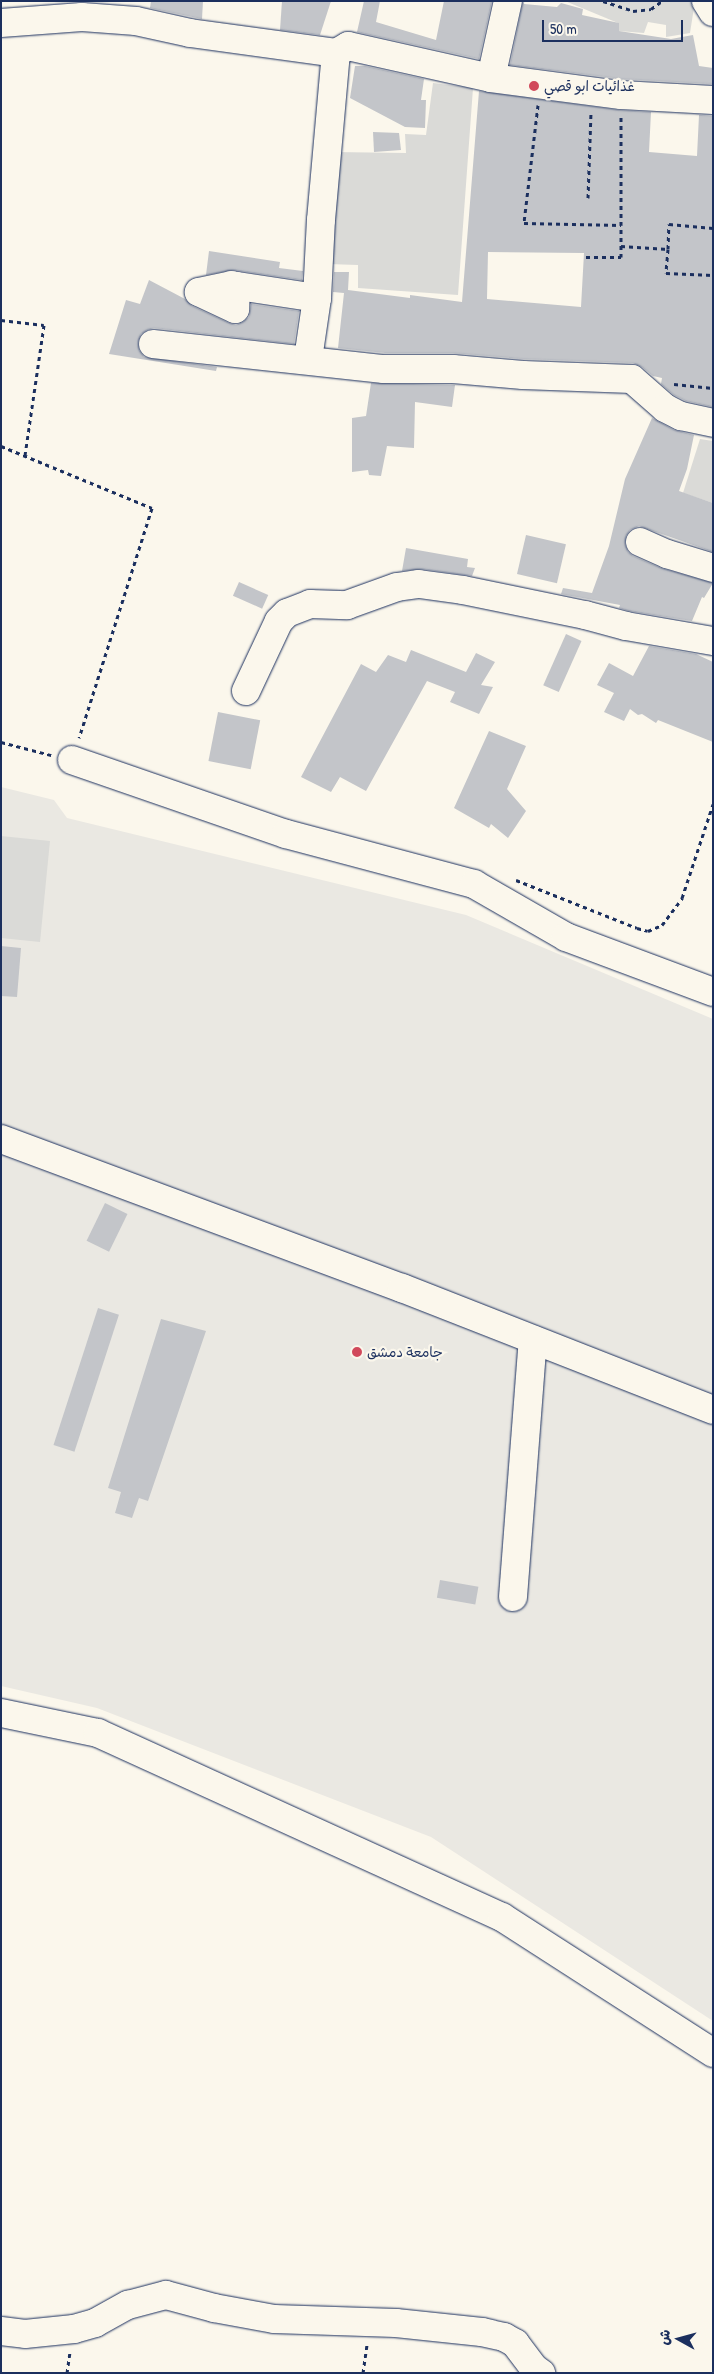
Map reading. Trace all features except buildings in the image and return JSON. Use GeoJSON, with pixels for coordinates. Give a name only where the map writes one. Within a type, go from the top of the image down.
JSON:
{"type":"FeatureCollection","features":[{"type":"Feature","properties":{"kind":"street"},"geometry":{"type":"LineString","coordinates":[[491,78],[508,1]]}},
{"type":"Feature","properties":{"kind":"street"},"geometry":{"type":"LineString","coordinates":[[706,1],[713,12]]}},
{"type":"Feature","properties":{"kind":"street"},"geometry":{"type":"LineString","coordinates":[[1,23],[46,19],[103,18],[136,21],[190,33],[336,53],[348,46],[491,78],[621,95],[713,100]]}},
{"type":"Feature","properties":{"kind":"street"},"geometry":{"type":"LineString","coordinates":[[308,359],[317,298],[321,220],[336,53]]}},
{"type":"Feature","properties":{"kind":"street"},"geometry":{"type":"LineString","coordinates":[[236,286],[317,298]]}},
{"type":"Feature","properties":{"kind":"street"},"geometry":{"type":"LineString","coordinates":[[153,344],[235,354],[308,359],[384,369],[453,369],[523,375],[632,379],[665,408],[681,416],[713,423]]}},
{"type":"Feature","properties":{"kind":"street"},"geometry":{"type":"LineString","coordinates":[[640,542],[667,554],[713,568]]}},
{"type":"Feature","properties":{"kind":"street"},"geometry":{"type":"LineString","coordinates":[[246,691],[279,621],[287,613],[310,604],[347,605],[374,597],[397,587],[412,585],[463,590],[585,615],[626,626],[713,641]]}},
{"type":"Feature","properties":{"kind":"street"},"geometry":{"type":"LineString","coordinates":[[72,760],[286,834],[474,884],[566,937],[713,992]]}},
{"type":"Feature","properties":{"kind":"street"},"geometry":{"type":"LineString","coordinates":[[1,1140],[402,1288],[713,1410]]}},
{"type":"Feature","properties":{"kind":"street"},"geometry":{"type":"LineString","coordinates":[[513,1597],[532,1340]]}},
{"type":"Feature","properties":{"kind":"street"},"geometry":{"type":"LineString","coordinates":[[1,1713],[98,1733],[502,1917],[713,2052]]}},
{"type":"Feature","properties":{"kind":"street"},"geometry":{"type":"LineString","coordinates":[[1,2331],[25,2334],[74,2329],[95,2323],[128,2306],[166,2295],[221,2310],[274,2319],[430,2326],[482,2332],[515,2343],[534,2368],[541,2373]]}},
{"type":"Feature","properties":{"kind":"path"},"geometry":{"type":"LineString","coordinates":[[603,1],[633,11],[651,9],[662,1]]}},
{"type":"Feature","properties":{"kind":"path"},"geometry":{"type":"LineString","coordinates":[[543,85],[536,112],[524,224],[621,225]]}},
{"type":"Feature","properties":{"kind":"path"},"geometry":{"type":"LineString","coordinates":[[588,198],[592,91]]}},
{"type":"Feature","properties":{"kind":"path"},"geometry":{"type":"LineString","coordinates":[[586,257],[620,257],[621,95]]}},
{"type":"Feature","properties":{"kind":"path"},"geometry":{"type":"LineString","coordinates":[[713,228],[669,224],[666,273],[713,276]]}},
{"type":"Feature","properties":{"kind":"path"},"geometry":{"type":"LineString","coordinates":[[621,246],[668,249]]}},
{"type":"Feature","properties":{"kind":"path"},"geometry":{"type":"LineString","coordinates":[[1,320],[44,325],[25,456]]}},
{"type":"Feature","properties":{"kind":"path"},"geometry":{"type":"LineString","coordinates":[[1,446],[152,508],[72,760],[1,742]]}},
{"type":"Feature","properties":{"kind":"path"},"geometry":{"type":"LineString","coordinates":[[509,877],[648,931],[662,925],[682,898],[713,804]]}},
{"type":"Feature","properties":{"kind":"path"},"geometry":{"type":"LineString","coordinates":[[363,2373],[369,2323]]}},
{"type":"Feature","properties":{"kind":"shaded area"},"geometry":{"type":"Polygon","coordinates":[[[565,1],[695,1],[690,33],[666,37],[666,25],[648,22],[644,33],[619,31],[618,23],[565,1]]]}},
{"type":"Feature","properties":{"kind":"shaded area"},"geometry":{"type":"Polygon","coordinates":[[[433,83],[473,88],[458,295],[358,288],[358,265],[327,264],[333,152],[406,153],[405,134],[426,135],[433,83]]]}},
{"type":"Feature","properties":{"kind":"shaded area"},"geometry":{"type":"Polygon","coordinates":[[[700,439],[713,441],[713,503],[683,493],[700,439]]]}},
{"type":"Feature","properties":{"kind":"shaded area","name":"جامعة دمشق"},"geometry":{"type":"Polygon","coordinates":[[[1,787],[54,800],[67,818],[466,915],[713,1019],[713,2021],[431,1837],[97,1708],[1,1686],[1,787]]]}},
{"type":"Feature","properties":{"kind":"shaded area"},"geometry":{"type":"Polygon","coordinates":[[[1,836],[50,841],[40,942],[1,938],[1,836]]]}},
{"type":"Feature","properties":{"kind":"place","name":"غذائيات ابو قصي"},"geometry":{"type":"Point","coordinates":[534,86]}},
{"type":"Feature","properties":{"kind":"place","name":"جامعة دمشق"},"geometry":{"type":"Point","coordinates":[357,1352]}}]}
